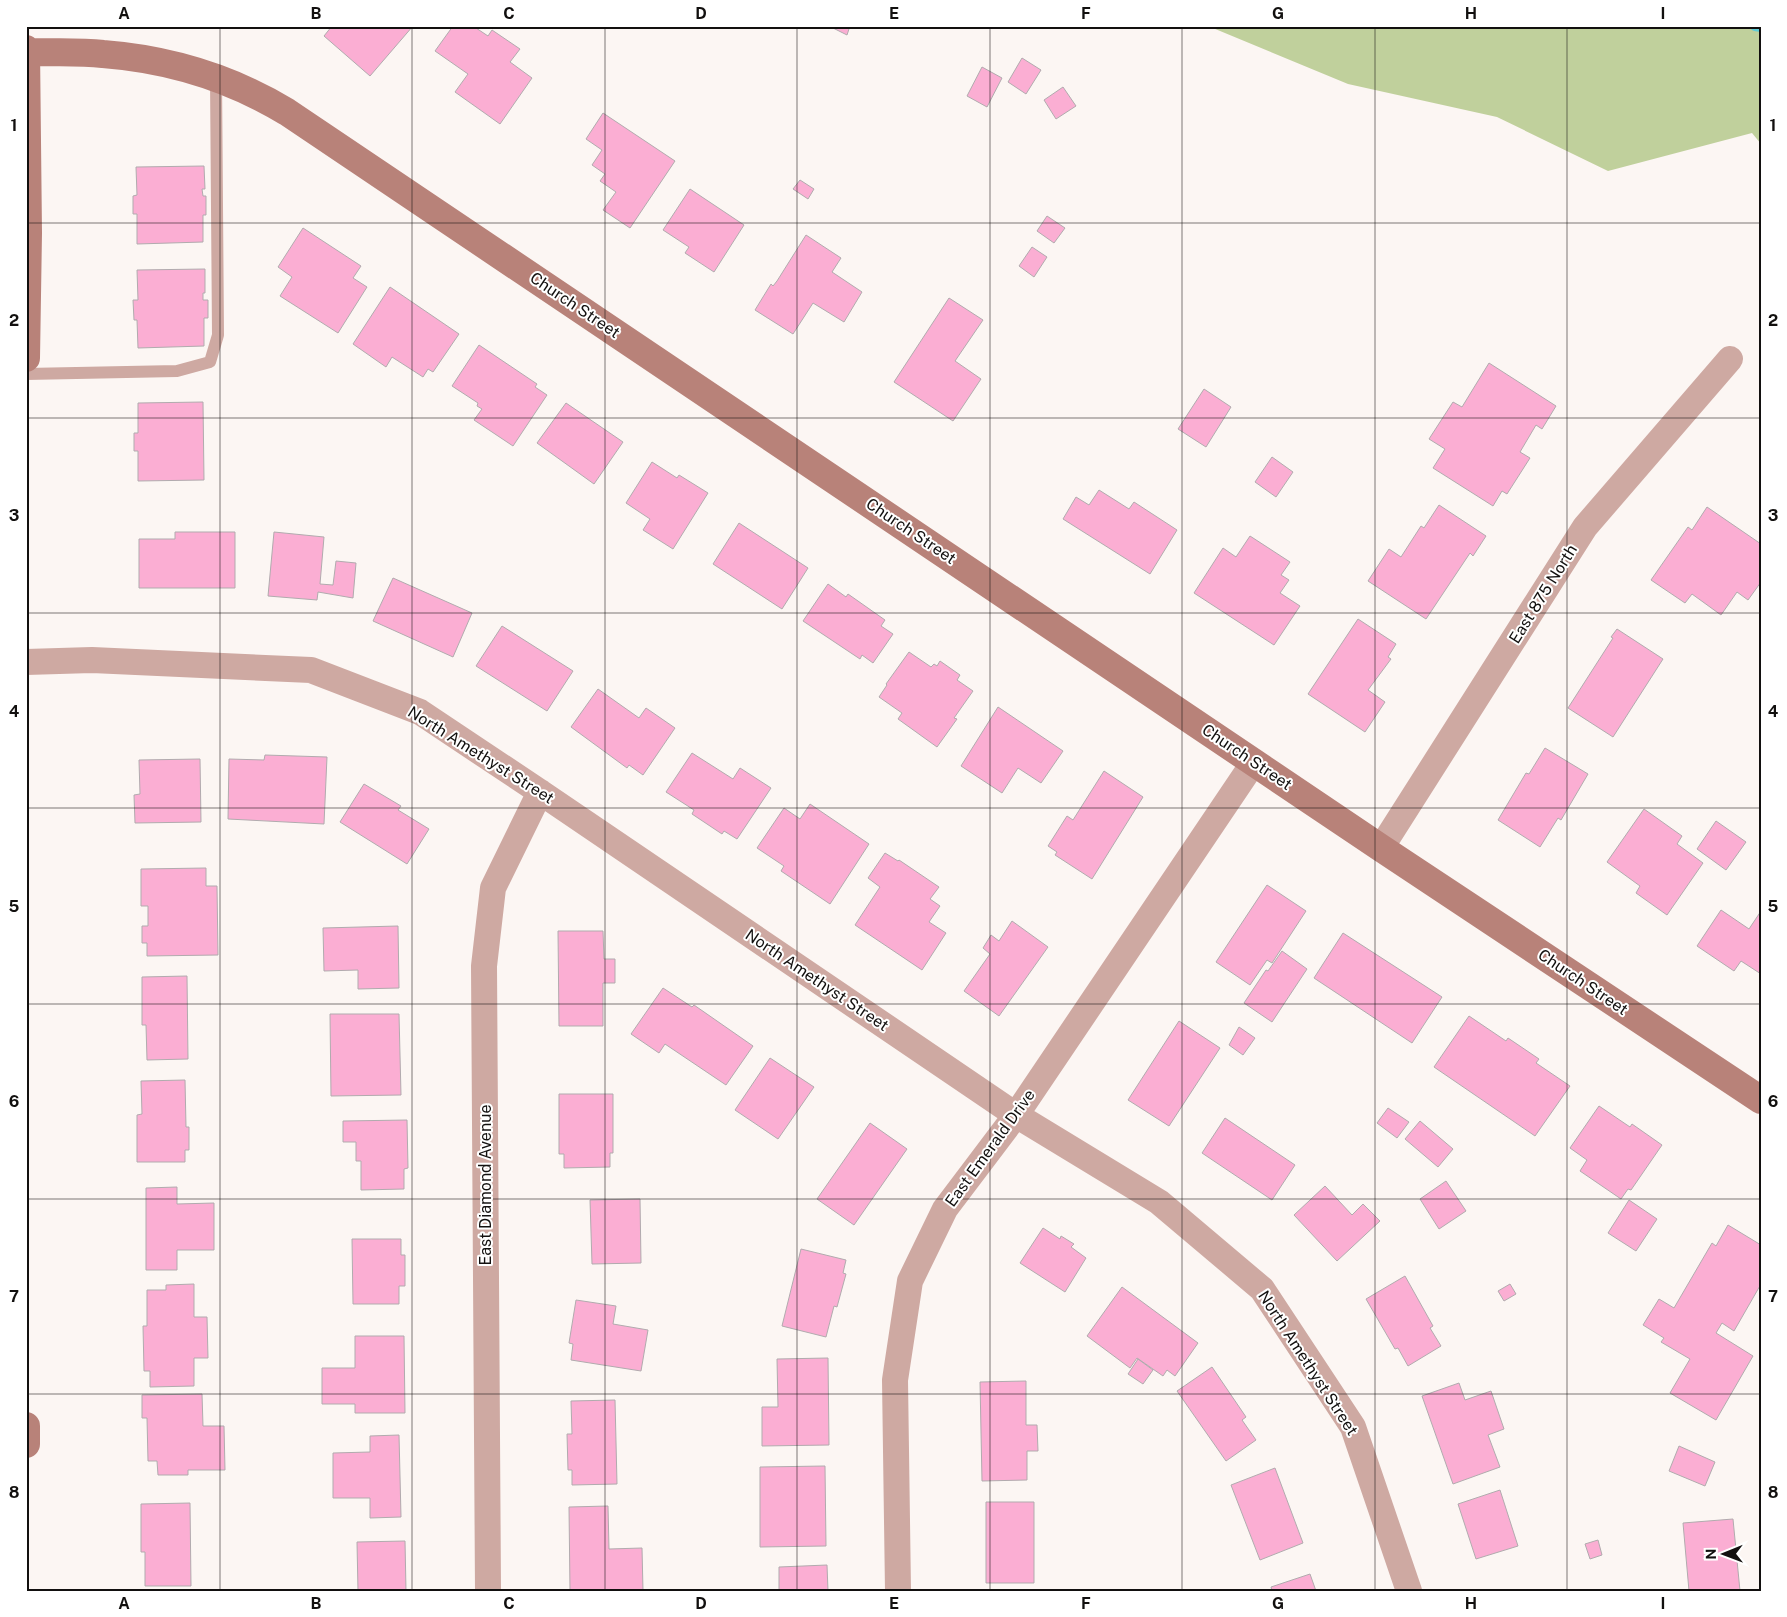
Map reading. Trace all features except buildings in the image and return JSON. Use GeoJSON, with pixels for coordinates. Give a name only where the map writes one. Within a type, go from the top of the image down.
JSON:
{"type":"FeatureCollection","features":[{"type":"Feature","properties":{"kind":"street","name":"Church Street"},"geometry":{"type":"LineString","coordinates":[[26,50],[126,56],[171,65],[216,77],[271,102],[1381,848],[1761,1100]]}},
{"type":"Feature","properties":{"kind":"street"},"geometry":{"type":"LineString","coordinates":[[26,50],[28,233],[26,358]]}},
{"type":"Feature","properties":{"kind":"street","name":"East 875 North"},"geometry":{"type":"LineString","coordinates":[[1381,848],[1585,527],[1730,359]]}},
{"type":"Feature","properties":{"kind":"street","name":"North Amethyst Street"},"geometry":{"type":"LineString","coordinates":[[26,662],[92,660],[311,670],[420,712],[1016,1115],[1159,1202],[1262,1289],[1353,1427],[1409,1591]]}},
{"type":"Feature","properties":{"kind":"street","name":"East Emerald Drive"},"geometry":{"type":"LineString","coordinates":[[898,1591],[895,1380],[910,1281],[945,1209],[1016,1115],[1254,762]]}},
{"type":"Feature","properties":{"kind":"street","name":"East Diamond Avenue"},"geometry":{"type":"LineString","coordinates":[[488,1591],[484,966],[493,888],[540,792]]}},
{"type":"Feature","properties":{"kind":"street"},"geometry":{"type":"LineString","coordinates":[[26,1426],[26,1444]]}},
{"type":"Feature","properties":{"kind":"lane"},"geometry":{"type":"LineString","coordinates":[[26,374],[177,371],[210,362],[218,335],[216,77]]}},
{"type":"Feature","properties":{"kind":"green space"},"geometry":{"type":"Polygon","coordinates":[[[1208,26],[1761,26],[1761,144],[1752,133],[1608,171],[1497,117],[1348,84],[1208,26]]]}},
{"type":"Feature","properties":{"kind":"waterway"},"geometry":{"type":"LineString","coordinates":[[1755,26],[1761,27]]}}]}
